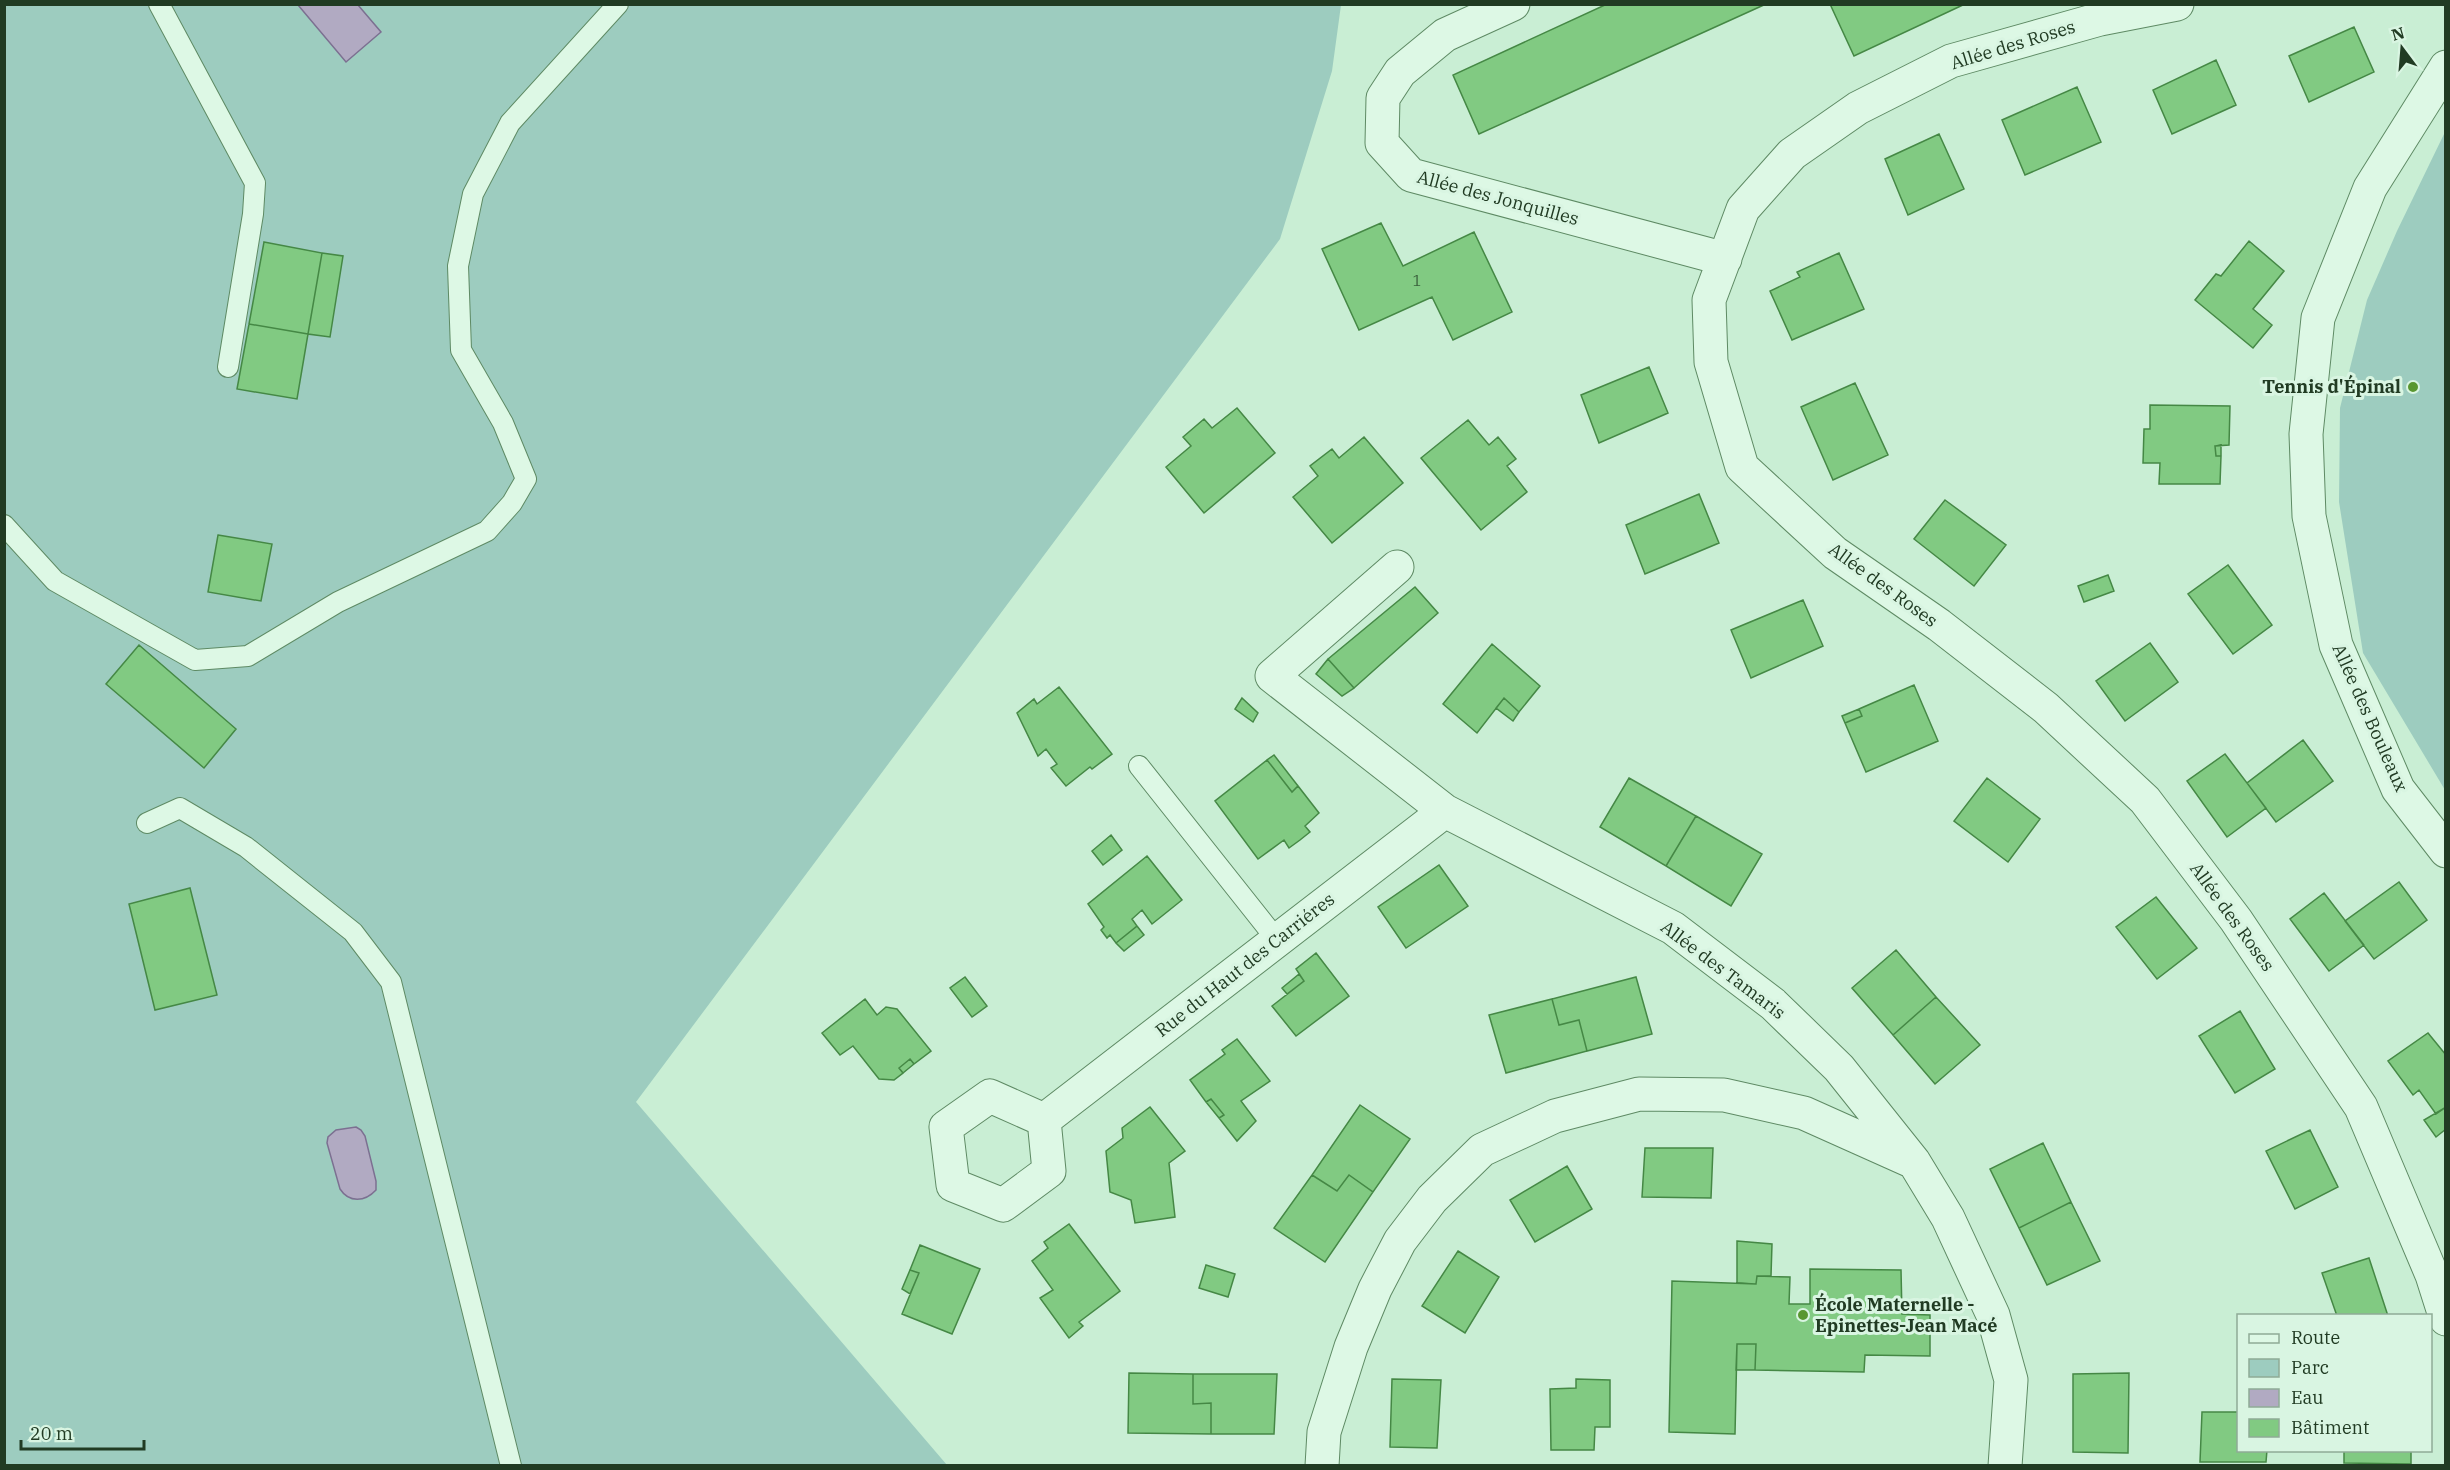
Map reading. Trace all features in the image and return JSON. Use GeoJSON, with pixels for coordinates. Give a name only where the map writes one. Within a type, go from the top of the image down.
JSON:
{"type":"FeatureCollection","features":[{"type":"Feature","properties":{"kind":"street","name":"Allée des Jonquilles"},"geometry":{"type":"LineString","coordinates":[[1513,4],[1445,35],[1400,72],[1383,98],[1382,143],[1411,175],[1725,259]]}},
{"type":"Feature","properties":{"kind":"street","name":"Allée des Roses"},"geometry":{"type":"LineString","coordinates":[[2177,4],[2100,19],[1951,62],[1858,108],[1792,154],[1743,209],[1709,300],[1711,362],[1743,467],[1835,553],[1939,625],[2046,708],[2145,800],[2236,920],[2361,1107],[2432,1275],[2445,1319]]}},
{"type":"Feature","properties":{"kind":"street","name":"Allée des Bouleaux"},"geometry":{"type":"LineString","coordinates":[[2445,67],[2370,188],[2318,318],[2306,434],[2309,516],[2336,645],[2398,789],[2445,851]]}},
{"type":"Feature","properties":{"kind":"street","name":"Allée des Tamaris"},"geometry":{"type":"LineString","coordinates":[[1397,567],[1272,676],[1445,811],[1673,928],[1773,1004],[1839,1068],[1914,1162],[1948,1218],[1993,1315],[2011,1380],[2005,1466]]}},
{"type":"Feature","properties":{"kind":"street","name":"Rue du Haut des Carriéres"},"geometry":{"type":"LineString","coordinates":[[1044,1120],[1445,811]]}},
{"type":"Feature","properties":{"kind":"street"},"geometry":{"type":"LineString","coordinates":[[1322,1466],[1324,1432],[1351,1347],[1375,1289],[1400,1241],[1432,1199],[1482,1150],[1555,1116],[1639,1094],[1724,1095],[1804,1113],[1914,1162]]}},
{"type":"Feature","properties":{"kind":"lane"},"geometry":{"type":"LineString","coordinates":[[159,4],[255,183],[253,214],[228,367]]}},
{"type":"Feature","properties":{"kind":"lane"},"geometry":{"type":"LineString","coordinates":[[4,525],[55,581],[195,660],[248,656],[338,603],[487,531],[512,503],[526,479],[503,423],[461,350],[458,266],[473,194],[510,123],[618,4]]}},
{"type":"Feature","properties":{"kind":"lane"},"geometry":{"type":"LineString","coordinates":[[1139,766],[1277,940]]}},
{"type":"Feature","properties":{"kind":"lane"},"geometry":{"type":"LineString","coordinates":[[147,823],[180,808],[246,847],[353,932],[391,982],[511,1466]]}},
{"type":"Feature","properties":{"kind":"green space"},"geometry":{"type":"Polygon","coordinates":[[[5,5],[1341,5],[1332,71],[1280,239],[636,1102],[947,1465],[5,1466],[5,5]]]}},
{"type":"Feature","properties":{"kind":"green space"},"geometry":{"type":"Polygon","coordinates":[[[2445,132],[2446,790],[2363,653],[2339,502],[2340,408],[2367,300],[2397,231],[2445,132]]]}},
{"type":"Feature","properties":{"kind":"water"},"geometry":{"type":"Polygon","coordinates":[[[298,5],[358,5],[381,32],[346,62],[298,5]]]}},
{"type":"Feature","properties":{"kind":"water"},"geometry":{"type":"Polygon","coordinates":[[[356,1127],[365,1136],[376,1181],[376,1190],[362,1199],[352,1199],[340,1189],[327,1143],[328,1137],[336,1130],[356,1127]]]}},
{"type":"Feature","properties":{"kind":"building"},"geometry":{"type":"Polygon","coordinates":[[[1607,4],[1766,4],[1479,134],[1453,75],[1607,4]]]}},
{"type":"Feature","properties":{"kind":"building"},"geometry":{"type":"Polygon","coordinates":[[[1830,4],[1965,4],[1854,56],[1830,4]]]}},
{"type":"Feature","properties":{"kind":"building"},"geometry":{"type":"Polygon","coordinates":[[[2354,27],[2374,72],[2309,102],[2289,56],[2354,27]]]}},
{"type":"Feature","properties":{"kind":"building"},"geometry":{"type":"Polygon","coordinates":[[[2216,60],[2236,105],[2172,134],[2153,90],[2216,60]]]}},
{"type":"Feature","properties":{"kind":"building"},"geometry":{"type":"Polygon","coordinates":[[[2077,87],[2101,142],[2025,175],[2002,120],[2077,87]]]}},
{"type":"Feature","properties":{"kind":"building"},"geometry":{"type":"Polygon","coordinates":[[[1939,134],[1964,189],[1908,215],[1885,159],[1939,134]]]}},
{"type":"Feature","properties":{"kind":"building"},"geometry":{"type":"Polygon","coordinates":[[[1381,223],[1403,266],[1474,232],[1512,312],[1453,340],[1432,297],[1359,330],[1322,249],[1381,223]]]}},
{"type":"Feature","properties":{"kind":"building"},"geometry":{"type":"Polygon","coordinates":[[[2249,241],[2284,271],[2253,309],[2272,325],[2253,348],[2195,300],[2216,274],[2221,276],[2249,241]]]}},
{"type":"Feature","properties":{"kind":"building"},"geometry":{"type":"Polygon","coordinates":[[[264,242],[322,253],[308,334],[249,324],[264,242]]]}},
{"type":"Feature","properties":{"kind":"building"},"geometry":{"type":"Polygon","coordinates":[[[322,253],[343,256],[330,337],[308,334],[322,253]]]}},
{"type":"Feature","properties":{"kind":"building"},"geometry":{"type":"Polygon","coordinates":[[[1839,253],[1864,309],[1792,340],[1770,291],[1800,277],[1797,272],[1839,253]]]}},
{"type":"Feature","properties":{"kind":"building"},"geometry":{"type":"Polygon","coordinates":[[[249,324],[308,334],[297,399],[237,389],[249,324]]]}},
{"type":"Feature","properties":{"kind":"building"},"geometry":{"type":"Polygon","coordinates":[[[1649,367],[1668,413],[1599,443],[1581,395],[1649,367]]]}},
{"type":"Feature","properties":{"kind":"building"},"geometry":{"type":"Polygon","coordinates":[[[1855,383],[1888,455],[1833,480],[1801,407],[1855,383]]]}},
{"type":"Feature","properties":{"kind":"building"},"geometry":{"type":"Polygon","coordinates":[[[2150,405],[2230,406],[2229,445],[2215,446],[2216,456],[2221,456],[2220,484],[2159,484],[2160,463],[2143,463],[2144,429],[2150,429],[2150,405]]]}},
{"type":"Feature","properties":{"kind":"building"},"geometry":{"type":"Polygon","coordinates":[[[1237,408],[1275,453],[1204,513],[1166,467],[1191,446],[1183,437],[1204,419],[1212,428],[1237,408]]]}},
{"type":"Feature","properties":{"kind":"building"},"geometry":{"type":"Polygon","coordinates":[[[1468,420],[1489,445],[1498,437],[1516,459],[1507,466],[1527,492],[1481,530],[1421,458],[1468,420]]]}},
{"type":"Feature","properties":{"kind":"building"},"geometry":{"type":"Polygon","coordinates":[[[1364,437],[1403,483],[1332,543],[1293,497],[1318,476],[1310,466],[1332,449],[1339,458],[1364,437]]]}},
{"type":"Feature","properties":{"kind":"building"},"geometry":{"type":"Polygon","coordinates":[[[2221,445],[2221,456],[2216,456],[2215,446],[2221,445]]]}},
{"type":"Feature","properties":{"kind":"building"},"geometry":{"type":"Polygon","coordinates":[[[1699,494],[1719,543],[1645,574],[1626,525],[1699,494]]]}},
{"type":"Feature","properties":{"kind":"building"},"geometry":{"type":"Polygon","coordinates":[[[1945,500],[2006,545],[1974,586],[1914,539],[1945,500]]]}},
{"type":"Feature","properties":{"kind":"building"},"geometry":{"type":"Polygon","coordinates":[[[218,535],[272,544],[261,601],[208,592],[218,535]]]}},
{"type":"Feature","properties":{"kind":"building"},"geometry":{"type":"Polygon","coordinates":[[[2228,565],[2272,625],[2233,654],[2188,594],[2228,565]]]}},
{"type":"Feature","properties":{"kind":"building"},"geometry":{"type":"Polygon","coordinates":[[[2108,575],[2114,591],[2084,602],[2078,586],[2108,575]]]}},
{"type":"Feature","properties":{"kind":"building"},"geometry":{"type":"Polygon","coordinates":[[[1415,587],[1438,613],[1354,688],[1328,659],[1415,587]]]}},
{"type":"Feature","properties":{"kind":"building"},"geometry":{"type":"Polygon","coordinates":[[[1803,600],[1823,646],[1751,678],[1731,630],[1803,600]]]}},
{"type":"Feature","properties":{"kind":"building"},"geometry":{"type":"Polygon","coordinates":[[[2150,643],[2178,682],[2125,721],[2096,681],[2150,643]]]}},
{"type":"Feature","properties":{"kind":"building"},"geometry":{"type":"Polygon","coordinates":[[[1492,644],[1540,686],[1519,712],[1504,698],[1477,733],[1443,704],[1492,644]]]}},
{"type":"Feature","properties":{"kind":"building"},"geometry":{"type":"Polygon","coordinates":[[[139,645],[236,729],[204,768],[106,684],[139,645]]]}},
{"type":"Feature","properties":{"kind":"building"},"geometry":{"type":"Polygon","coordinates":[[[1328,659],[1354,688],[1342,696],[1316,674],[1328,659]]]}},
{"type":"Feature","properties":{"kind":"building"},"geometry":{"type":"Polygon","coordinates":[[[1914,685],[1938,741],[1866,772],[1845,723],[1862,716],[1859,709],[1914,685]]]}},
{"type":"Feature","properties":{"kind":"building"},"geometry":{"type":"Polygon","coordinates":[[[1059,687],[1112,754],[1092,769],[1090,767],[1066,786],[1051,768],[1057,764],[1046,749],[1038,756],[1017,713],[1034,699],[1037,704],[1059,687]]]}},
{"type":"Feature","properties":{"kind":"building"},"geometry":{"type":"Polygon","coordinates":[[[1242,698],[1258,713],[1253,722],[1235,709],[1242,698]]]}},
{"type":"Feature","properties":{"kind":"building"},"geometry":{"type":"Polygon","coordinates":[[[1504,698],[1519,712],[1513,721],[1496,708],[1504,698]]]}},
{"type":"Feature","properties":{"kind":"building"},"geometry":{"type":"Polygon","coordinates":[[[1859,709],[1862,716],[1845,723],[1842,716],[1859,709]]]}},
{"type":"Feature","properties":{"kind":"building"},"geometry":{"type":"Polygon","coordinates":[[[2303,740],[2333,781],[2276,822],[2247,783],[2303,740]]]}},
{"type":"Feature","properties":{"kind":"building"},"geometry":{"type":"Polygon","coordinates":[[[2225,754],[2266,808],[2227,837],[2187,781],[2225,754]]]}},
{"type":"Feature","properties":{"kind":"building"},"geometry":{"type":"Polygon","coordinates":[[[1274,755],[1298,786],[1292,792],[1267,760],[1274,755]]]}},
{"type":"Feature","properties":{"kind":"building"},"geometry":{"type":"Polygon","coordinates":[[[1267,760],[1292,792],[1298,786],[1319,813],[1305,826],[1310,832],[1300,840],[1289,848],[1284,840],[1258,859],[1215,801],[1267,760]]]}},
{"type":"Feature","properties":{"kind":"building"},"geometry":{"type":"Polygon","coordinates":[[[1629,778],[1696,816],[1666,866],[1600,827],[1629,778]]]}},
{"type":"Feature","properties":{"kind":"building"},"geometry":{"type":"Polygon","coordinates":[[[1987,778],[2040,819],[2008,862],[1954,821],[1987,778]]]}},
{"type":"Feature","properties":{"kind":"building"},"geometry":{"type":"Polygon","coordinates":[[[1696,816],[1762,854],[1731,906],[1666,866],[1696,816]]]}},
{"type":"Feature","properties":{"kind":"building"},"geometry":{"type":"Polygon","coordinates":[[[1111,835],[1122,850],[1103,865],[1092,851],[1111,835]]]}},
{"type":"Feature","properties":{"kind":"building"},"geometry":{"type":"Polygon","coordinates":[[[1147,856],[1182,900],[1152,924],[1142,910],[1132,919],[1137,926],[1116,943],[1110,935],[1107,938],[1101,930],[1104,927],[1088,904],[1147,856]]]}},
{"type":"Feature","properties":{"kind":"building"},"geometry":{"type":"Polygon","coordinates":[[[1439,865],[1468,906],[1406,948],[1378,907],[1439,865]]]}},
{"type":"Feature","properties":{"kind":"building"},"geometry":{"type":"Polygon","coordinates":[[[2399,882],[2427,920],[2374,959],[2345,921],[2399,882]]]}},
{"type":"Feature","properties":{"kind":"building"},"geometry":{"type":"Polygon","coordinates":[[[190,888],[217,995],[155,1010],[129,904],[190,888]]]}},
{"type":"Feature","properties":{"kind":"building"},"geometry":{"type":"Polygon","coordinates":[[[2324,893],[2364,945],[2329,971],[2290,919],[2324,893]]]}},
{"type":"Feature","properties":{"kind":"building"},"geometry":{"type":"Polygon","coordinates":[[[2156,897],[2197,948],[2157,979],[2116,927],[2156,897]]]}},
{"type":"Feature","properties":{"kind":"building"},"geometry":{"type":"Polygon","coordinates":[[[1137,926],[1144,935],[1124,951],[1116,943],[1137,926]]]}},
{"type":"Feature","properties":{"kind":"building"},"geometry":{"type":"Polygon","coordinates":[[[1896,950],[1936,997],[1893,1035],[1852,988],[1896,950]]]}},
{"type":"Feature","properties":{"kind":"building"},"geometry":{"type":"Polygon","coordinates":[[[1316,953],[1349,996],[1296,1036],[1272,1006],[1304,981],[1296,969],[1316,953]]]}},
{"type":"Feature","properties":{"kind":"building"},"geometry":{"type":"Polygon","coordinates":[[[1299,974],[1304,981],[1287,994],[1282,988],[1299,974]]]}},
{"type":"Feature","properties":{"kind":"building"},"geometry":{"type":"Polygon","coordinates":[[[965,977],[987,1006],[972,1017],[950,988],[965,977]]]}},
{"type":"Feature","properties":{"kind":"building"},"geometry":{"type":"Polygon","coordinates":[[[1636,977],[1652,1034],[1587,1051],[1579,1020],[1559,1025],[1552,999],[1636,977]]]}},
{"type":"Feature","properties":{"kind":"building"},"geometry":{"type":"Polygon","coordinates":[[[1936,997],[1980,1045],[1935,1084],[1893,1035],[1936,997]]]}},
{"type":"Feature","properties":{"kind":"building"},"geometry":{"type":"Polygon","coordinates":[[[865,999],[877,1015],[886,1007],[897,1009],[931,1051],[914,1064],[910,1059],[899,1068],[903,1073],[894,1080],[879,1079],[853,1046],[840,1055],[822,1033],[865,999]]]}},
{"type":"Feature","properties":{"kind":"building"},"geometry":{"type":"Polygon","coordinates":[[[1552,999],[1559,1025],[1579,1020],[1587,1051],[1506,1073],[1489,1015],[1552,999]]]}},
{"type":"Feature","properties":{"kind":"building"},"geometry":{"type":"Polygon","coordinates":[[[2240,1011],[2275,1069],[2235,1093],[2199,1036],[2240,1011]]]}},
{"type":"Feature","properties":{"kind":"building"},"geometry":{"type":"Polygon","coordinates":[[[2428,1033],[2446,1055],[2446,1107],[2436,1114],[2419,1090],[2413,1095],[2388,1061],[2428,1033]]]}},
{"type":"Feature","properties":{"kind":"building"},"geometry":{"type":"Polygon","coordinates":[[[1237,1039],[1270,1081],[1241,1101],[1256,1121],[1237,1141],[1219,1118],[1224,1115],[1211,1099],[1206,1102],[1190,1080],[1225,1054],[1222,1050],[1237,1039]]]}},
{"type":"Feature","properties":{"kind":"building"},"geometry":{"type":"Polygon","coordinates":[[[910,1059],[914,1064],[903,1073],[899,1068],[910,1059]]]}},
{"type":"Feature","properties":{"kind":"building"},"geometry":{"type":"Polygon","coordinates":[[[1211,1099],[1224,1115],[1219,1118],[1206,1102],[1211,1099]]]}},
{"type":"Feature","properties":{"kind":"building"},"geometry":{"type":"Polygon","coordinates":[[[1360,1105],[1410,1139],[1373,1192],[1349,1175],[1337,1191],[1312,1175],[1360,1105]]]}},
{"type":"Feature","properties":{"kind":"building"},"geometry":{"type":"Polygon","coordinates":[[[1150,1107],[1185,1151],[1169,1163],[1175,1217],[1135,1223],[1131,1200],[1110,1192],[1106,1151],[1123,1138],[1122,1128],[1150,1107]]]}},
{"type":"Feature","properties":{"kind":"building"},"geometry":{"type":"Polygon","coordinates":[[[2446,1107],[2446,1129],[2436,1137],[2424,1120],[2446,1107]]]}},
{"type":"Feature","properties":{"kind":"building"},"geometry":{"type":"Polygon","coordinates":[[[2310,1130],[2338,1187],[2295,1209],[2266,1151],[2310,1130]]]}},
{"type":"Feature","properties":{"kind":"building"},"geometry":{"type":"Polygon","coordinates":[[[2043,1143],[2071,1202],[2019,1228],[1990,1169],[2043,1143]]]}},
{"type":"Feature","properties":{"kind":"building"},"geometry":{"type":"Polygon","coordinates":[[[1645,1148],[1713,1148],[1711,1198],[1642,1197],[1645,1148]]]}},
{"type":"Feature","properties":{"kind":"building"},"geometry":{"type":"Polygon","coordinates":[[[1567,1166],[1592,1209],[1535,1242],[1510,1200],[1567,1166]]]}},
{"type":"Feature","properties":{"kind":"building"},"geometry":{"type":"Polygon","coordinates":[[[1312,1175],[1337,1191],[1349,1175],[1373,1192],[1325,1262],[1274,1228],[1312,1175]]]}},
{"type":"Feature","properties":{"kind":"building"},"geometry":{"type":"Polygon","coordinates":[[[2071,1202],[2100,1261],[2047,1285],[2019,1228],[2071,1202]]]}},
{"type":"Feature","properties":{"kind":"building"},"geometry":{"type":"Polygon","coordinates":[[[1069,1224],[1120,1291],[1079,1322],[1083,1326],[1069,1338],[1040,1298],[1053,1290],[1032,1261],[1048,1248],[1044,1242],[1069,1224]]]}},
{"type":"Feature","properties":{"kind":"building"},"geometry":{"type":"Polygon","coordinates":[[[1737,1241],[1772,1244],[1771,1276],[1757,1276],[1756,1284],[1737,1283],[1737,1241]]]}},
{"type":"Feature","properties":{"kind":"building"},"geometry":{"type":"Polygon","coordinates":[[[920,1245],[980,1269],[952,1334],[902,1314],[919,1273],[910,1270],[920,1245]]]}},
{"type":"Feature","properties":{"kind":"building"},"geometry":{"type":"Polygon","coordinates":[[[1458,1251],[1499,1277],[1465,1333],[1422,1306],[1458,1251]]]}},
{"type":"Feature","properties":{"kind":"building"},"geometry":{"type":"Polygon","coordinates":[[[2369,1258],[2387,1314],[2336,1314],[2322,1273],[2369,1258]]]}},
{"type":"Feature","properties":{"kind":"building"},"geometry":{"type":"Polygon","coordinates":[[[1206,1265],[1235,1274],[1228,1297],[1199,1288],[1206,1265]]]}},
{"type":"Feature","properties":{"kind":"building"},"geometry":{"type":"Polygon","coordinates":[[[1810,1269],[1901,1270],[1902,1314],[1930,1315],[1930,1356],[1865,1355],[1864,1372],[1755,1370],[1756,1344],[1737,1344],[1735,1434],[1669,1432],[1672,1281],[1756,1284],[1757,1276],[1790,1277],[1789,1304],[1810,1304],[1810,1269]]]}},
{"type":"Feature","properties":{"kind":"building"},"geometry":{"type":"Polygon","coordinates":[[[910,1270],[919,1273],[910,1294],[902,1289],[910,1270]]]}},
{"type":"Feature","properties":{"kind":"building"},"geometry":{"type":"Polygon","coordinates":[[[1737,1344],[1756,1344],[1755,1370],[1736,1370],[1737,1344]]]}},
{"type":"Feature","properties":{"kind":"building"},"geometry":{"type":"Polygon","coordinates":[[[1129,1373],[1193,1374],[1193,1404],[1211,1403],[1211,1434],[1128,1433],[1129,1373]]]}},
{"type":"Feature","properties":{"kind":"building"},"geometry":{"type":"Polygon","coordinates":[[[2129,1373],[2128,1453],[2073,1452],[2073,1374],[2129,1373]]]}},
{"type":"Feature","properties":{"kind":"building"},"geometry":{"type":"Polygon","coordinates":[[[1193,1374],[1277,1374],[1274,1434],[1211,1434],[1211,1403],[1193,1404],[1193,1374]]]}},
{"type":"Feature","properties":{"kind":"building"},"geometry":{"type":"Polygon","coordinates":[[[1392,1379],[1441,1380],[1437,1448],[1390,1447],[1392,1379]]]}},
{"type":"Feature","properties":{"kind":"building"},"geometry":{"type":"Polygon","coordinates":[[[1576,1379],[1610,1380],[1610,1427],[1595,1427],[1594,1450],[1551,1450],[1550,1389],[1576,1388],[1576,1379]]]}},
{"type":"Feature","properties":{"kind":"building"},"geometry":{"type":"Polygon","coordinates":[[[2202,1412],[2237,1412],[2237,1452],[2267,1452],[2266,1462],[2200,1462],[2202,1412]]]}},
{"type":"Feature","properties":{"kind":"building"},"geometry":{"type":"Polygon","coordinates":[[[2344,1452],[2411,1452],[2411,1464],[2344,1463],[2344,1452]]]}},
{"type":"Feature","properties":{"kind":"place","name":"Tennis d'Épinal"},"geometry":{"type":"Point","coordinates":[2413,387]}},
{"type":"Feature","properties":{"kind":"place","name":"École Maternelle - Epinettes-Jean Macé"},"geometry":{"type":"Point","coordinates":[1803,1315]}}]}
